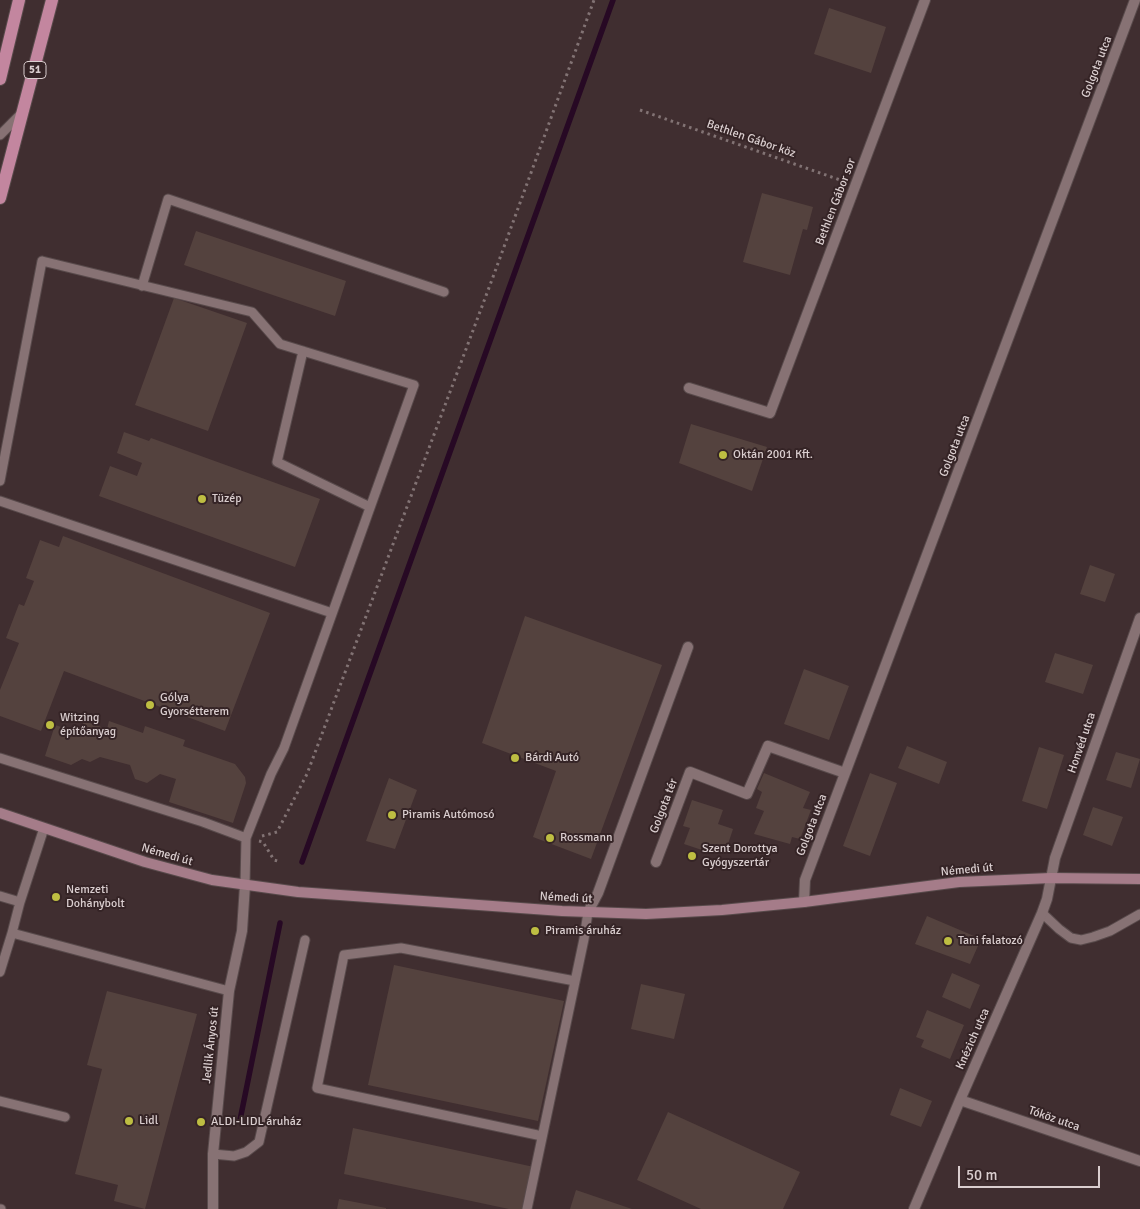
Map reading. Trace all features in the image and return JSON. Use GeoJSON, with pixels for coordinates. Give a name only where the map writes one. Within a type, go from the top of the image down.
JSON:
{"type":"FeatureCollection","features":[{"type":"Feature","properties":{"kind":"main road"},"geometry":{"type":"LineString","coordinates":[[0,79],[18,0]]}},
{"type":"Feature","properties":{"kind":"main road","name":"51"},"geometry":{"type":"LineString","coordinates":[[0,197],[52,0]]}},
{"type":"Feature","properties":{"kind":"main road","name":"Némedi út"},"geometry":{"type":"LineString","coordinates":[[0,813],[175,871],[212,880],[347,896],[588,912],[646,914],[722,910],[804,902],[959,882],[1051,878],[1140,880]]}},
{"type":"Feature","properties":{"kind":"street","name":"Bethlen Gábor sor"},"geometry":{"type":"LineString","coordinates":[[689,388],[770,413],[925,0]]}},
{"type":"Feature","properties":{"kind":"street","name":"Golgota utca"},"geometry":{"type":"LineString","coordinates":[[804,902],[805,880],[1135,0]]}},
{"type":"Feature","properties":{"kind":"street","name":"Honvéd utca"},"geometry":{"type":"LineString","coordinates":[[1051,878],[1055,858],[1140,618]]}},
{"type":"Feature","properties":{"kind":"street"},"geometry":{"type":"LineString","coordinates":[[588,912],[598,893],[688,648]]}},
{"type":"Feature","properties":{"kind":"street","name":"Golgota tér"},"geometry":{"type":"LineString","coordinates":[[656,862],[690,772],[747,794],[768,746],[845,773]]}},
{"type":"Feature","properties":{"kind":"street","name":"Knézich utca"},"geometry":{"type":"LineString","coordinates":[[914,1209],[1042,913],[1051,878]]}},
{"type":"Feature","properties":{"kind":"street","name":"Jedlik Ányos út"},"geometry":{"type":"LineString","coordinates":[[212,1209],[213,1154],[229,991],[242,931],[245,885]]}},
{"type":"Feature","properties":{"kind":"street","name":"Tóköz utca"},"geometry":{"type":"LineString","coordinates":[[960,1100],[1140,1162]]}},
{"type":"Feature","properties":{"kind":"lane"},"geometry":{"type":"LineString","coordinates":[[0,57],[10,36]]}},
{"type":"Feature","properties":{"kind":"lane"},"geometry":{"type":"LineString","coordinates":[[0,135],[24,110]]}},
{"type":"Feature","properties":{"kind":"lane"},"geometry":{"type":"LineString","coordinates":[[142,286],[168,199],[444,292]]}},
{"type":"Feature","properties":{"kind":"lane"},"geometry":{"type":"LineString","coordinates":[[0,481],[42,261],[252,312],[280,344],[414,385],[284,748],[246,838],[245,885]]}},
{"type":"Feature","properties":{"kind":"lane"},"geometry":{"type":"LineString","coordinates":[[303,351],[277,462],[370,507]]}},
{"type":"Feature","properties":{"kind":"lane"},"geometry":{"type":"LineString","coordinates":[[0,501],[332,613]]}},
{"type":"Feature","properties":{"kind":"lane"},"geometry":{"type":"LineString","coordinates":[[0,758],[204,822],[246,838]]}},
{"type":"Feature","properties":{"kind":"lane"},"geometry":{"type":"LineString","coordinates":[[0,972],[44,828]]}},
{"type":"Feature","properties":{"kind":"lane"},"geometry":{"type":"LineString","coordinates":[[0,896],[20,902]]}},
{"type":"Feature","properties":{"kind":"lane"},"geometry":{"type":"LineString","coordinates":[[527,1209],[588,912]]}},
{"type":"Feature","properties":{"kind":"lane"},"geometry":{"type":"LineString","coordinates":[[1042,913],[1058,929],[1071,938],[1081,940],[1110,930],[1140,914]]}},
{"type":"Feature","properties":{"kind":"lane"},"geometry":{"type":"LineString","coordinates":[[12,933],[229,991]]}},
{"type":"Feature","properties":{"kind":"lane"},"geometry":{"type":"LineString","coordinates":[[213,1154],[234,1156],[246,1152],[259,1142],[305,940]]}},
{"type":"Feature","properties":{"kind":"lane"},"geometry":{"type":"LineString","coordinates":[[542,1136],[317,1088],[344,955],[401,948],[575,981]]}},
{"type":"Feature","properties":{"kind":"lane"},"geometry":{"type":"LineString","coordinates":[[0,1100],[65,1117]]}},
{"type":"Feature","properties":{"kind":"path"},"geometry":{"type":"LineString","coordinates":[[246,838],[268,836],[277,832],[307,774],[594,0]]}},
{"type":"Feature","properties":{"kind":"path","name":"Bethlen Gábor köz"},"geometry":{"type":"LineString","coordinates":[[640,110],[856,185]]}},
{"type":"Feature","properties":{"kind":"path"},"geometry":{"type":"LineString","coordinates":[[246,838],[263,842],[274,860],[282,862]]}},
{"type":"Feature","properties":{"kind":"building"},"geometry":{"type":"Polygon","coordinates":[[[829,8],[886,27],[871,73],[814,54],[829,8]]]}},
{"type":"Feature","properties":{"kind":"building"},"geometry":{"type":"Polygon","coordinates":[[[762,193],[813,207],[807,230],[803,229],[790,275],[743,262],[762,193]]]}},
{"type":"Feature","properties":{"kind":"building"},"geometry":{"type":"Polygon","coordinates":[[[196,231],[346,281],[335,316],[184,265],[196,231]]]}},
{"type":"Feature","properties":{"kind":"building"},"geometry":{"type":"Polygon","coordinates":[[[174,298],[247,323],[208,431],[135,405],[174,298]]]}},
{"type":"Feature","properties":{"kind":"building","name":"Oktán 2001 Kft."},"geometry":{"type":"Polygon","coordinates":[[[691,424],[767,447],[752,491],[679,463],[691,424]]]}},
{"type":"Feature","properties":{"kind":"building"},"geometry":{"type":"Polygon","coordinates":[[[124,432],[149,441],[151,438],[320,499],[295,567],[99,496],[110,466],[137,476],[142,463],[117,453],[124,432]]]}},
{"type":"Feature","properties":{"kind":"building"},"geometry":{"type":"Polygon","coordinates":[[[63,536],[270,613],[225,731],[64,671],[41,731],[0,716],[0,690],[19,643],[6,638],[19,604],[24,606],[34,581],[26,578],[40,540],[59,547],[63,536]]]}},
{"type":"Feature","properties":{"kind":"building"},"geometry":{"type":"Polygon","coordinates":[[[1090,565],[1115,574],[1105,602],[1080,594],[1090,565]]]}},
{"type":"Feature","properties":{"kind":"building"},"geometry":{"type":"Polygon","coordinates":[[[525,616],[662,665],[591,859],[533,837],[556,771],[482,743],[525,616]]]}},
{"type":"Feature","properties":{"kind":"building"},"geometry":{"type":"Polygon","coordinates":[[[1055,653],[1093,665],[1083,694],[1045,682],[1055,653]]]}},
{"type":"Feature","properties":{"kind":"building"},"geometry":{"type":"Polygon","coordinates":[[[804,669],[849,686],[829,740],[784,724],[804,669]]]}},
{"type":"Feature","properties":{"kind":"building"},"geometry":{"type":"Polygon","coordinates":[[[84,721],[107,729],[109,721],[143,733],[145,726],[185,740],[183,746],[235,764],[245,777],[246,783],[233,823],[169,802],[176,779],[160,774],[147,783],[135,779],[130,765],[100,757],[90,762],[82,759],[71,765],[45,756],[55,725],[80,733],[84,721]]]}},
{"type":"Feature","properties":{"kind":"building"},"geometry":{"type":"Polygon","coordinates":[[[907,746],[947,762],[939,784],[898,768],[907,746]]]}},
{"type":"Feature","properties":{"kind":"building"},"geometry":{"type":"Polygon","coordinates":[[[1039,747],[1064,755],[1047,809],[1022,801],[1039,747]]]}},
{"type":"Feature","properties":{"kind":"building"},"geometry":{"type":"Polygon","coordinates":[[[1116,752],[1140,759],[1131,788],[1106,780],[1116,752]]]}},
{"type":"Feature","properties":{"kind":"building"},"geometry":{"type":"Polygon","coordinates":[[[764,773],[810,792],[803,808],[811,810],[800,839],[792,837],[790,844],[754,834],[764,811],[756,808],[762,792],[757,789],[764,773]]]}},
{"type":"Feature","properties":{"kind":"building"},"geometry":{"type":"Polygon","coordinates":[[[870,773],[897,783],[870,856],[843,846],[870,773]]]}},
{"type":"Feature","properties":{"kind":"building","name":"Piramis Autómosó"},"geometry":{"type":"Polygon","coordinates":[[[389,778],[417,790],[395,849],[366,841],[389,778]]]}},
{"type":"Feature","properties":{"kind":"building"},"geometry":{"type":"Polygon","coordinates":[[[692,800],[723,810],[718,824],[733,829],[726,850],[708,844],[705,851],[684,844],[690,828],[683,826],[692,800]]]}},
{"type":"Feature","properties":{"kind":"building"},"geometry":{"type":"Polygon","coordinates":[[[1093,807],[1123,817],[1112,846],[1083,835],[1093,807]]]}},
{"type":"Feature","properties":{"kind":"building","name":"Tani falatozó"},"geometry":{"type":"Polygon","coordinates":[[[927,916],[981,939],[970,964],[915,944],[927,916]]]}},
{"type":"Feature","properties":{"kind":"building"},"geometry":{"type":"Polygon","coordinates":[[[394,965],[564,1001],[538,1121],[368,1085],[394,965]]]}},
{"type":"Feature","properties":{"kind":"building"},"geometry":{"type":"Polygon","coordinates":[[[952,973],[980,985],[970,1009],[942,997],[952,973]]]}},
{"type":"Feature","properties":{"kind":"building"},"geometry":{"type":"Polygon","coordinates":[[[641,984],[685,994],[674,1039],[631,1029],[641,984]]]}},
{"type":"Feature","properties":{"kind":"building","name":"Lidl"},"geometry":{"type":"Polygon","coordinates":[[[107,991],[197,1014],[145,1209],[114,1201],[118,1185],[75,1174],[102,1069],[87,1065],[107,991]]]}},
{"type":"Feature","properties":{"kind":"building"},"geometry":{"type":"Polygon","coordinates":[[[927,1010],[964,1025],[950,1059],[921,1047],[924,1040],[916,1037],[927,1010]]]}},
{"type":"Feature","properties":{"kind":"building"},"geometry":{"type":"Polygon","coordinates":[[[900,1088],[932,1101],[921,1127],[890,1115],[900,1088]]]}},
{"type":"Feature","properties":{"kind":"building"},"geometry":{"type":"Polygon","coordinates":[[[668,1112],[800,1172],[783,1209],[701,1209],[637,1180],[668,1112]]]}},
{"type":"Feature","properties":{"kind":"building"},"geometry":{"type":"Polygon","coordinates":[[[353,1128],[534,1167],[525,1209],[509,1209],[344,1174],[353,1128]]]}},
{"type":"Feature","properties":{"kind":"building"},"geometry":{"type":"Polygon","coordinates":[[[576,1190],[632,1209],[570,1209],[576,1190]]]}},
{"type":"Feature","properties":{"kind":"building"},"geometry":{"type":"Polygon","coordinates":[[[339,1199],[386,1208],[386,1209],[337,1209],[339,1199]]]}},
{"type":"Feature","properties":{"kind":"waterway"},"geometry":{"type":"LineString","coordinates":[[302,862],[613,0]]}},
{"type":"Feature","properties":{"kind":"waterway"},"geometry":{"type":"LineString","coordinates":[[240,1120],[280,923]]}},
{"type":"Feature","properties":{"kind":"place","name":"Oktán 2001 Kft."},"geometry":{"type":"Point","coordinates":[723,455]}},
{"type":"Feature","properties":{"kind":"place","name":"Tüzép"},"geometry":{"type":"Point","coordinates":[202,499]}},
{"type":"Feature","properties":{"kind":"place","name":"Gólya Gyorsétterem"},"geometry":{"type":"Point","coordinates":[150,705]}},
{"type":"Feature","properties":{"kind":"place","name":"Witzing építőanyag"},"geometry":{"type":"Point","coordinates":[50,725]}},
{"type":"Feature","properties":{"kind":"place","name":"Bárdi Autó"},"geometry":{"type":"Point","coordinates":[515,758]}},
{"type":"Feature","properties":{"kind":"place","name":"Piramis Autómosó"},"geometry":{"type":"Point","coordinates":[392,815]}},
{"type":"Feature","properties":{"kind":"place","name":"Rossmann"},"geometry":{"type":"Point","coordinates":[550,838]}},
{"type":"Feature","properties":{"kind":"place","name":"Szent Dorottya Gyógyszertár"},"geometry":{"type":"Point","coordinates":[692,856]}},
{"type":"Feature","properties":{"kind":"place","name":"Nemzeti Dohánybolt"},"geometry":{"type":"Point","coordinates":[56,897]}},
{"type":"Feature","properties":{"kind":"place","name":"Piramis áruház"},"geometry":{"type":"Point","coordinates":[535,931]}},
{"type":"Feature","properties":{"kind":"place","name":"Tani falatozó"},"geometry":{"type":"Point","coordinates":[948,941]}},
{"type":"Feature","properties":{"kind":"place","name":"Lidl"},"geometry":{"type":"Point","coordinates":[129,1121]}},
{"type":"Feature","properties":{"kind":"place","name":"ALDI-LIDL áruház"},"geometry":{"type":"Point","coordinates":[201,1122]}}]}
